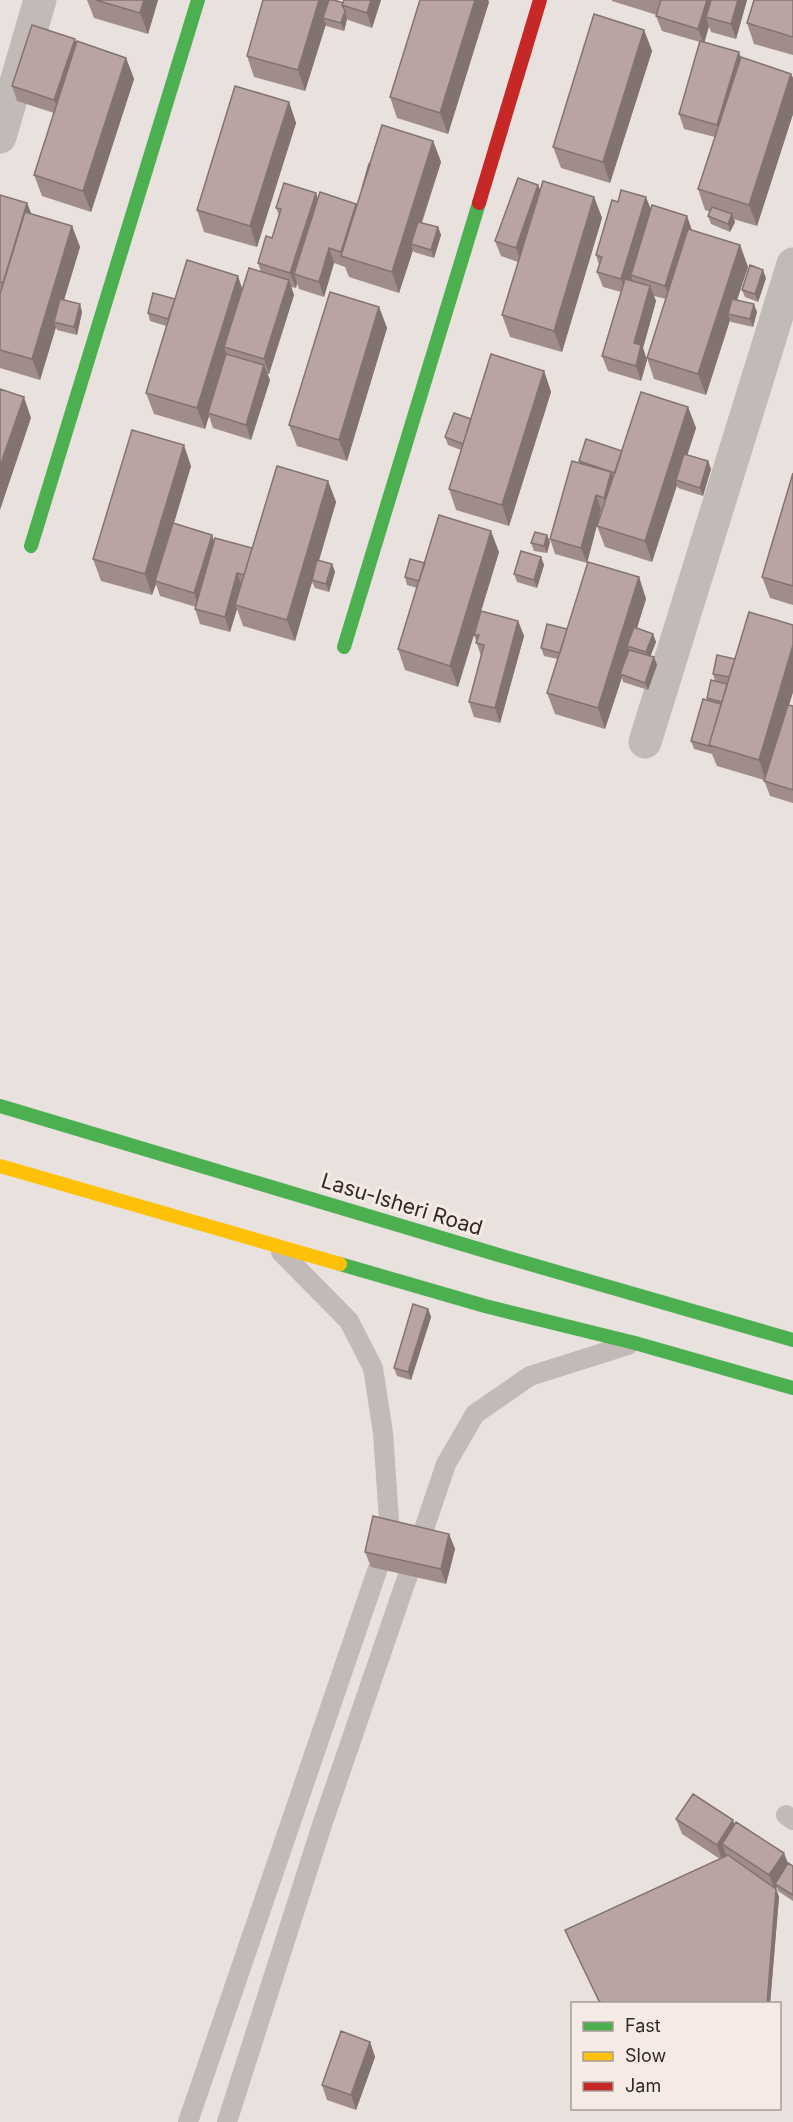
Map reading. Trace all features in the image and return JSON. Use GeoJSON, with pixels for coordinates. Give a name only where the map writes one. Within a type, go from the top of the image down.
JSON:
{"type":"FeatureCollection","features":[{"type":"Feature","properties":{"kind":"main road"},"geometry":{"type":"LineString","coordinates":[[31,546],[198,0]]}},
{"type":"Feature","properties":{"kind":"main road"},"geometry":{"type":"LineString","coordinates":[[344,647],[540,0]]}},
{"type":"Feature","properties":{"kind":"main road","name":"Lasu-Isheri Road"},"geometry":{"type":"LineString","coordinates":[[0,1106],[793,1340]]}},
{"type":"Feature","properties":{"kind":"main road"},"geometry":{"type":"LineString","coordinates":[[0,1166],[485,1306],[636,1343],[793,1389]]}},
{"type":"Feature","properties":{"kind":"street"},"geometry":{"type":"LineString","coordinates":[[0,137],[40,0]]}},
{"type":"Feature","properties":{"kind":"street"},"geometry":{"type":"LineString","coordinates":[[645,742],[793,264]]}},
{"type":"Feature","properties":{"kind":"lane"},"geometry":{"type":"LineString","coordinates":[[275,1245],[349,1321],[373,1368],[383,1433],[390,1534]]}},
{"type":"Feature","properties":{"kind":"lane"},"geometry":{"type":"LineString","coordinates":[[420,1541],[446,1464],[475,1414],[530,1376],[636,1343]]}},
{"type":"Feature","properties":{"kind":"lane"},"geometry":{"type":"LineString","coordinates":[[188,2122],[378,1568]]}},
{"type":"Feature","properties":{"kind":"lane"},"geometry":{"type":"LineString","coordinates":[[227,2122],[322,1825],[408,1575]]}},
{"type":"Feature","properties":{"kind":"building"},"geometry":{"type":"Polygon","coordinates":[[[96,0],[144,0],[140,13],[96,0]]]}},
{"type":"Feature","properties":{"kind":"building"},"geometry":{"type":"Polygon","coordinates":[[[263,0],[319,0],[298,70],[247,56],[263,0]]]}},
{"type":"Feature","properties":{"kind":"building"},"geometry":{"type":"Polygon","coordinates":[[[329,0],[343,3],[345,11],[341,23],[323,18],[329,0]]]}},
{"type":"Feature","properties":{"kind":"building"},"geometry":{"type":"Polygon","coordinates":[[[344,0],[371,0],[367,13],[342,5],[344,0]]]}},
{"type":"Feature","properties":{"kind":"building"},"geometry":{"type":"Polygon","coordinates":[[[420,0],[475,0],[440,113],[390,97],[420,0]]]}},
{"type":"Feature","properties":{"kind":"building"},"geometry":{"type":"Polygon","coordinates":[[[661,0],[707,0],[698,29],[656,16],[661,0]]]}},
{"type":"Feature","properties":{"kind":"building"},"geometry":{"type":"Polygon","coordinates":[[[711,0],[738,0],[731,24],[706,17],[711,0]]]}},
{"type":"Feature","properties":{"kind":"building"},"geometry":{"type":"Polygon","coordinates":[[[754,0],[793,0],[793,37],[747,23],[754,0]]]}},
{"type":"Feature","properties":{"kind":"building"},"geometry":{"type":"Polygon","coordinates":[[[594,14],[644,30],[603,162],[553,147],[594,14]]]}},
{"type":"Feature","properties":{"kind":"building"},"geometry":{"type":"Polygon","coordinates":[[[32,25],[75,39],[54,100],[12,86],[32,25]]]}},
{"type":"Feature","properties":{"kind":"building"},"geometry":{"type":"Polygon","coordinates":[[[77,41],[126,58],[83,191],[34,175],[77,41]]]}},
{"type":"Feature","properties":{"kind":"building"},"geometry":{"type":"Polygon","coordinates":[[[700,41],[739,52],[717,125],[679,114],[700,41]]]}},
{"type":"Feature","properties":{"kind":"building"},"geometry":{"type":"Polygon","coordinates":[[[741,57],[791,74],[749,205],[698,189],[741,57]]]}},
{"type":"Feature","properties":{"kind":"building"},"geometry":{"type":"Polygon","coordinates":[[[235,86],[289,102],[250,226],[197,210],[235,86]]]}},
{"type":"Feature","properties":{"kind":"building"},"geometry":{"type":"Polygon","coordinates":[[[382,125],[433,141],[392,272],[341,256],[382,125]]]}},
{"type":"Feature","properties":{"kind":"building"},"geometry":{"type":"Polygon","coordinates":[[[518,178],[538,185],[516,248],[495,241],[518,178]]]}},
{"type":"Feature","properties":{"kind":"building"},"geometry":{"type":"Polygon","coordinates":[[[543,181],[594,197],[554,331],[502,315],[543,181]]]}},
{"type":"Feature","properties":{"kind":"building"},"geometry":{"type":"Polygon","coordinates":[[[284,183],[316,193],[290,273],[258,263],[266,236],[272,238],[281,209],[276,208],[284,183]]]}},
{"type":"Feature","properties":{"kind":"building"},"geometry":{"type":"Polygon","coordinates":[[[621,190],[646,197],[621,279],[597,272],[602,257],[596,255],[612,200],[618,202],[621,190]]]}},
{"type":"Feature","properties":{"kind":"building"},"geometry":{"type":"Polygon","coordinates":[[[320,192],[356,204],[341,252],[329,248],[319,282],[294,274],[320,192]]]}},
{"type":"Feature","properties":{"kind":"building"},"geometry":{"type":"Polygon","coordinates":[[[0,195],[27,203],[3,283],[0,282],[0,195]]]}},
{"type":"Feature","properties":{"kind":"building"},"geometry":{"type":"Polygon","coordinates":[[[652,205],[687,216],[665,286],[631,275],[652,205]]]}},
{"type":"Feature","properties":{"kind":"building"},"geometry":{"type":"Polygon","coordinates":[[[712,207],[732,214],[728,224],[708,216],[712,207]]]}},
{"type":"Feature","properties":{"kind":"building"},"geometry":{"type":"Polygon","coordinates":[[[25,212],[72,226],[32,359],[0,350],[0,294],[25,212]]]}},
{"type":"Feature","properties":{"kind":"building"},"geometry":{"type":"Polygon","coordinates":[[[418,222],[438,227],[431,250],[411,244],[418,222]]]}},
{"type":"Feature","properties":{"kind":"building"},"geometry":{"type":"Polygon","coordinates":[[[688,229],[740,245],[698,374],[647,358],[688,229]]]}},
{"type":"Feature","properties":{"kind":"building"},"geometry":{"type":"Polygon","coordinates":[[[187,260],[238,276],[197,408],[146,393],[187,260]]]}},
{"type":"Feature","properties":{"kind":"building"},"geometry":{"type":"Polygon","coordinates":[[[750,265],[763,270],[755,294],[742,290],[750,265]]]}},
{"type":"Feature","properties":{"kind":"building"},"geometry":{"type":"Polygon","coordinates":[[[249,268],[289,280],[264,359],[224,347],[249,268]]]}},
{"type":"Feature","properties":{"kind":"building"},"geometry":{"type":"Polygon","coordinates":[[[625,279],[650,286],[634,343],[641,345],[636,366],[602,356],[625,279]]]}},
{"type":"Feature","properties":{"kind":"building"},"geometry":{"type":"Polygon","coordinates":[[[330,292],[379,307],[339,440],[289,425],[330,292]]]}},
{"type":"Feature","properties":{"kind":"building"},"geometry":{"type":"Polygon","coordinates":[[[153,293],[175,299],[168,319],[148,313],[153,293]]]}},
{"type":"Feature","properties":{"kind":"building"},"geometry":{"type":"Polygon","coordinates":[[[60,299],[80,304],[74,327],[54,322],[60,299]]]}},
{"type":"Feature","properties":{"kind":"building"},"geometry":{"type":"Polygon","coordinates":[[[732,299],[754,304],[750,319],[728,314],[732,299]]]}},
{"type":"Feature","properties":{"kind":"building"},"geometry":{"type":"Polygon","coordinates":[[[226,354],[264,365],[246,425],[208,413],[226,354]]]}},
{"type":"Feature","properties":{"kind":"building"},"geometry":{"type":"Polygon","coordinates":[[[491,354],[544,371],[502,505],[449,489],[491,354]]]}},
{"type":"Feature","properties":{"kind":"building"},"geometry":{"type":"Polygon","coordinates":[[[0,389],[24,397],[0,466],[0,389]]]}},
{"type":"Feature","properties":{"kind":"building"},"geometry":{"type":"Polygon","coordinates":[[[641,392],[688,407],[645,541],[597,526],[641,392]]]}},
{"type":"Feature","properties":{"kind":"building"},"geometry":{"type":"Polygon","coordinates":[[[454,413],[471,419],[463,444],[445,437],[454,413]]]}},
{"type":"Feature","properties":{"kind":"building"},"geometry":{"type":"Polygon","coordinates":[[[132,430],[184,445],[145,574],[93,559],[132,430]]]}},
{"type":"Feature","properties":{"kind":"building"},"geometry":{"type":"Polygon","coordinates":[[[586,439],[622,451],[615,473],[579,461],[586,439]]]}},
{"type":"Feature","properties":{"kind":"building"},"geometry":{"type":"Polygon","coordinates":[[[684,454],[708,461],[700,488],[676,480],[684,454]]]}},
{"type":"Feature","properties":{"kind":"building"},"geometry":{"type":"Polygon","coordinates":[[[572,461],[611,472],[604,498],[596,495],[581,548],[550,539],[572,461]]]}},
{"type":"Feature","properties":{"kind":"building"},"geometry":{"type":"Polygon","coordinates":[[[277,466],[328,481],[287,620],[235,605],[277,466]]]}},
{"type":"Feature","properties":{"kind":"building"},"geometry":{"type":"Polygon","coordinates":[[[793,473],[793,586],[762,577],[793,473]]]}},
{"type":"Feature","properties":{"kind":"building"},"geometry":{"type":"Polygon","coordinates":[[[439,515],[491,531],[450,666],[398,649],[439,515]]]}},
{"type":"Feature","properties":{"kind":"building"},"geometry":{"type":"Polygon","coordinates":[[[173,523],[212,535],[194,593],[155,581],[173,523]]]}},
{"type":"Feature","properties":{"kind":"building"},"geometry":{"type":"Polygon","coordinates":[[[535,532],[547,535],[544,546],[531,543],[535,532]]]}},
{"type":"Feature","properties":{"kind":"building"},"geometry":{"type":"Polygon","coordinates":[[[215,538],[252,548],[244,575],[237,573],[225,617],[195,609],[215,538]]]}},
{"type":"Feature","properties":{"kind":"building"},"geometry":{"type":"Polygon","coordinates":[[[521,551],[541,557],[534,580],[514,574],[521,551]]]}},
{"type":"Feature","properties":{"kind":"building"},"geometry":{"type":"Polygon","coordinates":[[[410,559],[425,563],[419,581],[405,577],[410,559]]]}},
{"type":"Feature","properties":{"kind":"building"},"geometry":{"type":"Polygon","coordinates":[[[317,560],[332,564],[326,584],[312,580],[317,560]]]}},
{"type":"Feature","properties":{"kind":"building"},"geometry":{"type":"Polygon","coordinates":[[[588,562],[639,577],[598,708],[547,693],[588,562]]]}},
{"type":"Feature","properties":{"kind":"building"},"geometry":{"type":"Polygon","coordinates":[[[481,611],[518,621],[495,708],[469,702],[484,645],[476,643],[479,635],[474,635],[481,611]]]}},
{"type":"Feature","properties":{"kind":"building"},"geometry":{"type":"Polygon","coordinates":[[[749,612],[793,625],[793,645],[759,760],[709,745],[749,612]]]}},
{"type":"Feature","properties":{"kind":"building"},"geometry":{"type":"Polygon","coordinates":[[[547,624],[567,629],[560,653],[541,648],[547,624]]]}},
{"type":"Feature","properties":{"kind":"building"},"geometry":{"type":"Polygon","coordinates":[[[634,627],[653,634],[646,652],[627,646],[634,627]]]}},
{"type":"Feature","properties":{"kind":"building"},"geometry":{"type":"Polygon","coordinates":[[[629,650],[654,657],[645,683],[620,674],[629,650]]]}},
{"type":"Feature","properties":{"kind":"building"},"geometry":{"type":"Polygon","coordinates":[[[717,655],[735,659],[729,677],[713,674],[717,655]]]}},
{"type":"Feature","properties":{"kind":"building"},"geometry":{"type":"Polygon","coordinates":[[[711,680],[727,684],[722,702],[707,698],[711,680]]]}},
{"type":"Feature","properties":{"kind":"building"},"geometry":{"type":"Polygon","coordinates":[[[703,699],[721,704],[709,746],[691,741],[703,699]]]}},
{"type":"Feature","properties":{"kind":"building"},"geometry":{"type":"Polygon","coordinates":[[[788,705],[793,706],[793,790],[764,781],[788,705]]]}},
{"type":"Feature","properties":{"kind":"building"},"geometry":{"type":"Polygon","coordinates":[[[413,1304],[428,1309],[408,1372],[394,1368],[413,1304]]]}},
{"type":"Feature","properties":{"kind":"building"},"geometry":{"type":"Polygon","coordinates":[[[373,1516],[449,1534],[441,1569],[365,1552],[373,1516]]]}},
{"type":"Feature","properties":{"kind":"building"},"geometry":{"type":"Polygon","coordinates":[[[693,1794],[733,1820],[717,1845],[676,1819],[693,1794]]]}},
{"type":"Feature","properties":{"kind":"building"},"geometry":{"type":"Polygon","coordinates":[[[736,1822],[784,1853],[769,1875],[722,1844],[736,1822]]]}},
{"type":"Feature","properties":{"kind":"building"},"geometry":{"type":"Polygon","coordinates":[[[728,1855],[776,1889],[767,2002],[601,2002],[565,1930],[728,1855]]]}},
{"type":"Feature","properties":{"kind":"building"},"geometry":{"type":"Polygon","coordinates":[[[788,1863],[793,1866],[793,1895],[775,1884],[788,1863]]]}},
{"type":"Feature","properties":{"kind":"building"},"geometry":{"type":"Polygon","coordinates":[[[341,2031],[370,2042],[351,2095],[322,2085],[341,2031]]]}},
{"type":"Feature","properties":{"kind":"traffic: fast"},"geometry":{"type":"LineString","coordinates":[[31,546],[198,0]]}},
{"type":"Feature","properties":{"kind":"traffic: fast"},"geometry":{"type":"LineString","coordinates":[[344,647],[479,203]]}},
{"type":"Feature","properties":{"kind":"traffic: fast"},"geometry":{"type":"LineString","coordinates":[[0,1106],[793,1340]]}},
{"type":"Feature","properties":{"kind":"traffic: fast"},"geometry":{"type":"LineString","coordinates":[[340,1264],[485,1306],[635,1343],[793,1388]]}},
{"type":"Feature","properties":{"kind":"traffic: slow"},"geometry":{"type":"LineString","coordinates":[[0,1166],[340,1264]]}},
{"type":"Feature","properties":{"kind":"traffic: jam"},"geometry":{"type":"LineString","coordinates":[[479,203],[540,0]]}}]}
